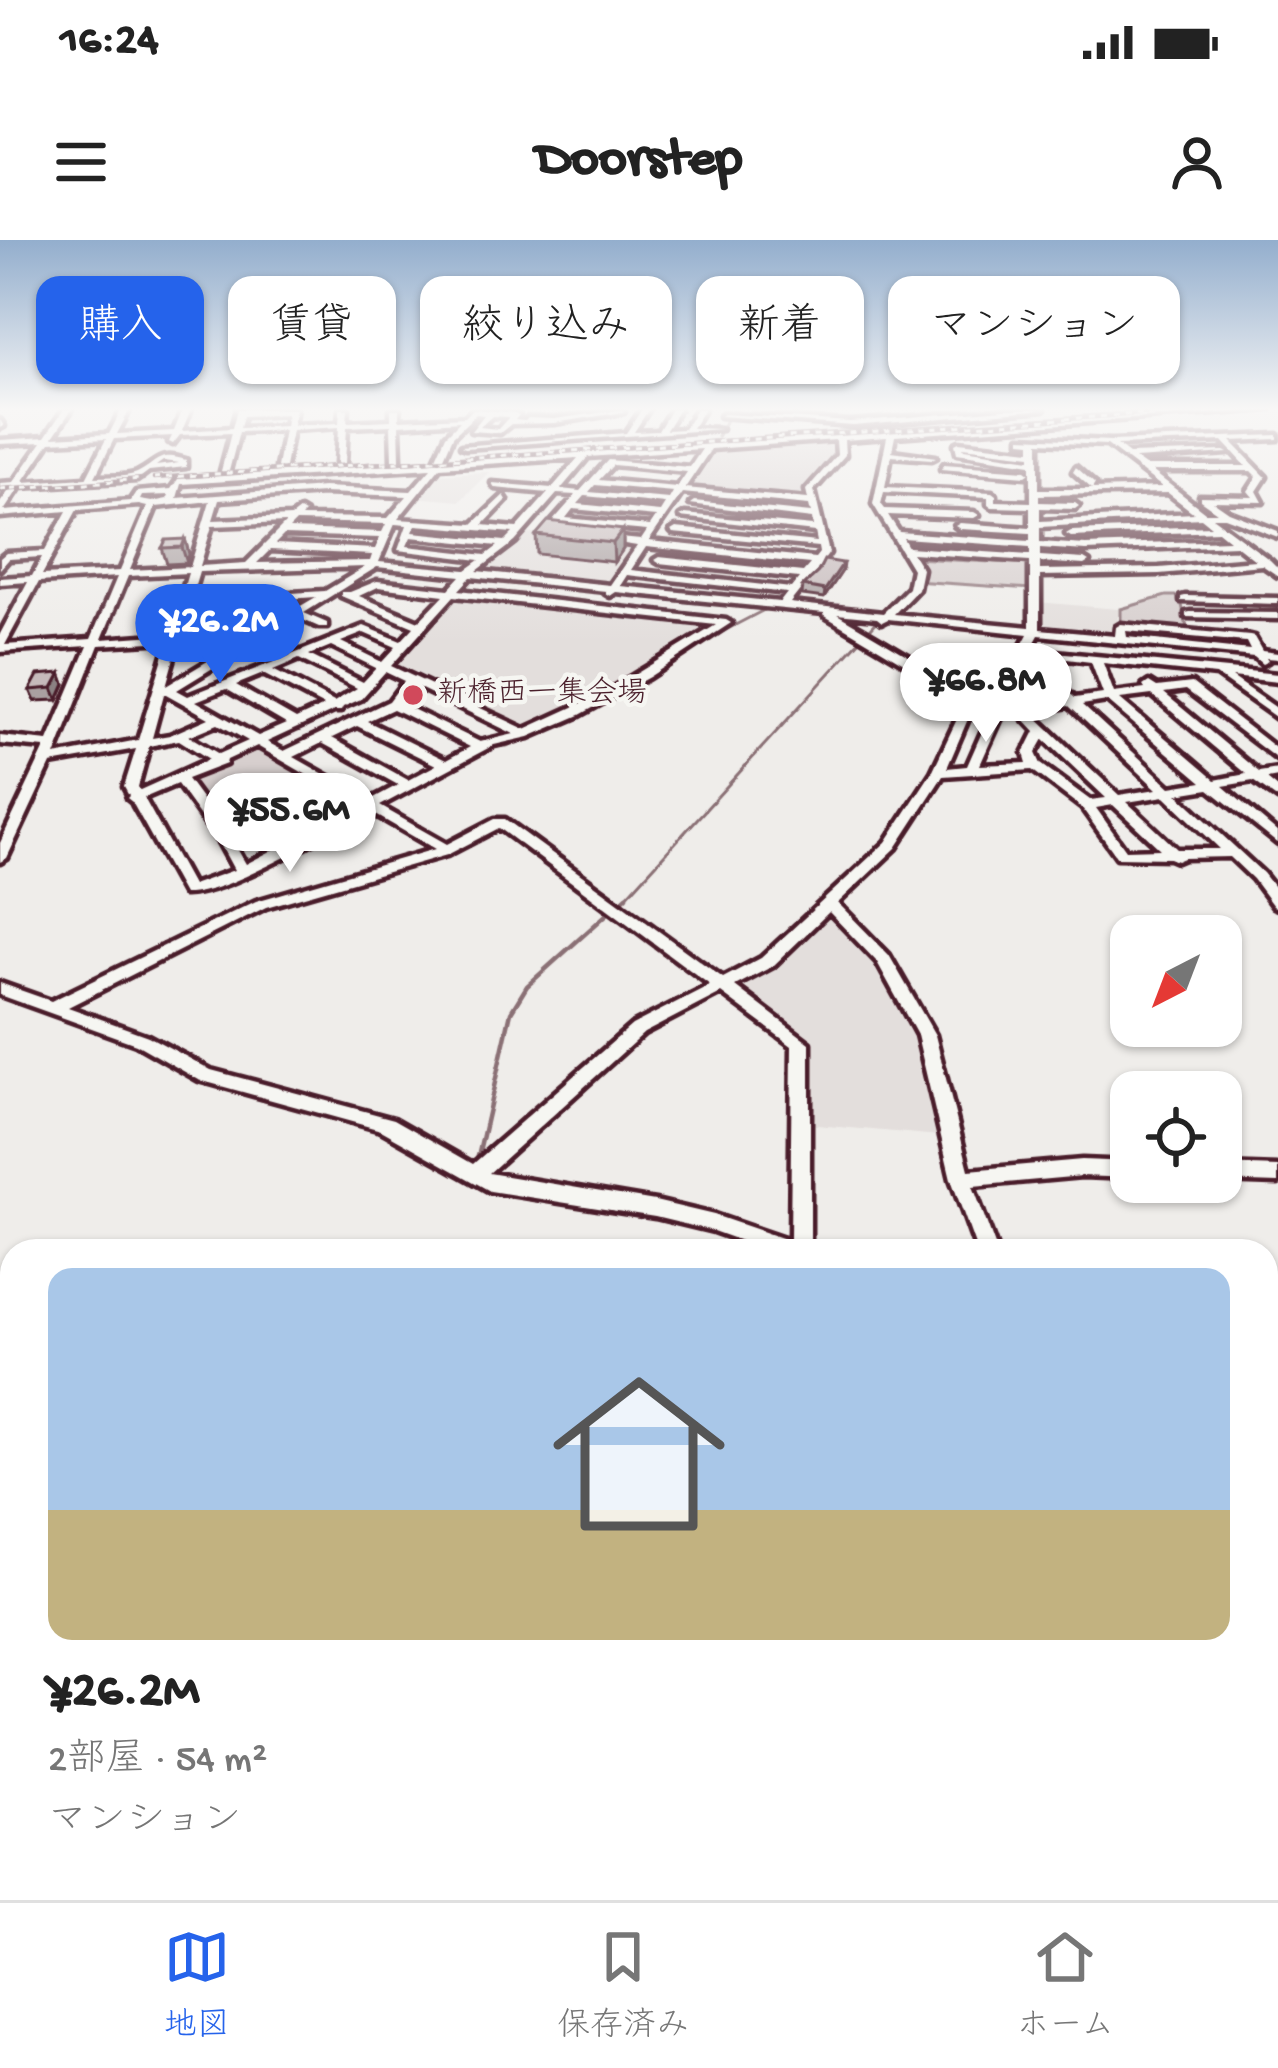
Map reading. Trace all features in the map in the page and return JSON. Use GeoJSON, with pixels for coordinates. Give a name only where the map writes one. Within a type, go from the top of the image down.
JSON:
{"type":"FeatureCollection","features":[{"type":"Feature","properties":{"kind":"street"},"geometry":{"type":"LineString","coordinates":[[0,512],[17,486]]}},
{"type":"Feature","properties":{"kind":"street"},"geometry":{"type":"LineString","coordinates":[[15,489],[36,486]]}},
{"type":"Feature","properties":{"kind":"street"},"geometry":{"type":"LineString","coordinates":[[0,490],[91,486]]}},
{"type":"Feature","properties":{"kind":"street"},"geometry":{"type":"LineString","coordinates":[[135,486],[138,499]]}},
{"type":"Feature","properties":{"kind":"street"},"geometry":{"type":"LineString","coordinates":[[138,499],[152,505],[172,497],[176,486]]}},
{"type":"Feature","properties":{"kind":"street"},"geometry":{"type":"LineString","coordinates":[[249,566],[325,486]]}},
{"type":"Feature","properties":{"kind":"street"},"geometry":{"type":"LineString","coordinates":[[164,690],[331,592],[376,558],[392,520],[419,486]]}},
{"type":"Feature","properties":{"kind":"street"},"geometry":{"type":"LineString","coordinates":[[494,486],[484,496],[546,502]]}},
{"type":"Feature","properties":{"kind":"street"},"geometry":{"type":"LineString","coordinates":[[509,486],[670,502]]}},
{"type":"Feature","properties":{"kind":"street"},"geometry":{"type":"LineString","coordinates":[[134,798],[337,707],[366,688],[452,592],[561,486]]}},
{"type":"Feature","properties":{"kind":"street"},"geometry":{"type":"LineString","coordinates":[[566,536],[547,533],[588,486]]}},
{"type":"Feature","properties":{"kind":"street"},"geometry":{"type":"LineString","coordinates":[[600,608],[681,486]]}},
{"type":"Feature","properties":{"kind":"street"},"geometry":{"type":"LineString","coordinates":[[694,486],[702,492],[809,502]]}},
{"type":"Feature","properties":{"kind":"street"},"geometry":{"type":"LineString","coordinates":[[782,606],[821,562],[820,530],[809,502],[812,486]]}},
{"type":"Feature","properties":{"kind":"street"},"geometry":{"type":"LineString","coordinates":[[475,1173],[638,1029],[767,962],[832,906],[891,845],[939,772],[974,697],[1020,660],[1035,632],[1034,486]]}},
{"type":"Feature","properties":{"kind":"street"},"geometry":{"type":"LineString","coordinates":[[1092,486],[1110,504]]}},
{"type":"Feature","properties":{"kind":"street"},"geometry":{"type":"LineString","coordinates":[[1164,486],[1275,569]]}},
{"type":"Feature","properties":{"kind":"street"},"geometry":{"type":"LineString","coordinates":[[878,641],[873,631],[913,589],[917,569],[885,517],[880,489],[938,492],[938,498],[1034,508],[1072,500],[1095,489],[1263,501],[1252,491],[1255,486]]}},
{"type":"Feature","properties":{"kind":"street"},"geometry":{"type":"LineString","coordinates":[[0,512],[323,490],[413,494]]}},
{"type":"Feature","properties":{"kind":"street"},"geometry":{"type":"LineString","coordinates":[[650,575],[702,492]]}},
{"type":"Feature","properties":{"kind":"street"},"geometry":{"type":"LineString","coordinates":[[997,504],[1034,493],[1072,500],[1094,520]]}},
{"type":"Feature","properties":{"kind":"street"},"geometry":{"type":"LineString","coordinates":[[476,526],[504,498]]}},
{"type":"Feature","properties":{"kind":"street"},"geometry":{"type":"LineString","coordinates":[[1203,498],[1226,514],[1278,534]]}},
{"type":"Feature","properties":{"kind":"street"},"geometry":{"type":"LineString","coordinates":[[215,499],[183,603],[164,690],[130,787],[188,891],[243,872],[479,747],[525,734],[643,675],[726,623],[377,584],[350,596]]}},
{"type":"Feature","properties":{"kind":"street"},"geometry":{"type":"LineString","coordinates":[[1138,518],[1122,503],[1156,501],[1175,516]]}},
{"type":"Feature","properties":{"kind":"street"},"geometry":{"type":"LineString","coordinates":[[694,504],[814,516]]}},
{"type":"Feature","properties":{"kind":"street"},"geometry":{"type":"LineString","coordinates":[[0,858],[53,745],[152,505]]}},
{"type":"Feature","properties":{"kind":"street"},"geometry":{"type":"LineString","coordinates":[[570,506],[661,515]]}},
{"type":"Feature","properties":{"kind":"street"},"geometry":{"type":"LineString","coordinates":[[73,509],[0,646],[266,631]]}},
{"type":"Feature","properties":{"kind":"street"},"geometry":{"type":"LineString","coordinates":[[899,536],[1037,538],[1094,520],[1226,514]]}},
{"type":"Feature","properties":{"kind":"street"},"geometry":{"type":"LineString","coordinates":[[885,517],[974,515]]}},
{"type":"Feature","properties":{"kind":"street"},"geometry":{"type":"LineString","coordinates":[[885,517],[1086,548],[1239,542]]}},
{"type":"Feature","properties":{"kind":"street"},"geometry":{"type":"LineString","coordinates":[[685,518],[820,530]]}},
{"type":"Feature","properties":{"kind":"street"},"geometry":{"type":"LineString","coordinates":[[1123,519],[1187,569]]}},
{"type":"Feature","properties":{"kind":"street"},"geometry":{"type":"LineString","coordinates":[[210,523],[392,520],[520,531]]}},
{"type":"Feature","properties":{"kind":"street"},"geometry":{"type":"LineString","coordinates":[[559,520],[652,529]]}},
{"type":"Feature","properties":{"kind":"street"},"geometry":{"type":"LineString","coordinates":[[413,521],[401,548],[488,558]]}},
{"type":"Feature","properties":{"kind":"street"},"geometry":{"type":"LineString","coordinates":[[960,526],[960,540]]}},
{"type":"Feature","properties":{"kind":"street"},"geometry":{"type":"LineString","coordinates":[[909,550],[1222,528]]}},
{"type":"Feature","properties":{"kind":"street"},"geometry":{"type":"LineString","coordinates":[[676,531],[823,545]]}},
{"type":"Feature","properties":{"kind":"street"},"geometry":{"type":"LineString","coordinates":[[285,532],[384,536]]}},
{"type":"Feature","properties":{"kind":"street"},"geometry":{"type":"LineString","coordinates":[[407,534],[506,544]]}},
{"type":"Feature","properties":{"kind":"street"},"geometry":{"type":"LineString","coordinates":[[586,537],[821,562]]}},
{"type":"Feature","properties":{"kind":"street"},"geometry":{"type":"LineString","coordinates":[[1037,538],[1105,567]]}},
{"type":"Feature","properties":{"kind":"street"},"geometry":{"type":"LineString","coordinates":[[1198,544],[1226,566]]}},
{"type":"Feature","properties":{"kind":"street"},"geometry":{"type":"LineString","coordinates":[[1123,546],[1185,599],[1194,634]]}},
{"type":"Feature","properties":{"kind":"street"},"geometry":{"type":"LineString","coordinates":[[268,547],[470,574],[1278,656]]}},
{"type":"Feature","properties":{"kind":"street"},"geometry":{"type":"LineString","coordinates":[[1086,548],[1105,567]]}},
{"type":"Feature","properties":{"kind":"street"},"geometry":{"type":"LineString","coordinates":[[0,566],[6,556],[49,554]]}},
{"type":"Feature","properties":{"kind":"street"},"geometry":{"type":"LineString","coordinates":[[0,581],[376,558]]}},
{"type":"Feature","properties":{"kind":"street"},"geometry":{"type":"LineString","coordinates":[[659,560],[809,576]]}},
{"type":"Feature","properties":{"kind":"street"},"geometry":{"type":"LineString","coordinates":[[1038,573],[1105,567],[1275,569]]}},
{"type":"Feature","properties":{"kind":"street"},"geometry":{"type":"LineString","coordinates":[[625,572],[794,591]]}},
{"type":"Feature","properties":{"kind":"street"},"geometry":{"type":"LineString","coordinates":[[183,603],[331,592],[421,626]]}},
{"type":"Feature","properties":{"kind":"street"},"geometry":{"type":"LineString","coordinates":[[1185,599],[1278,602]]}},
{"type":"Feature","properties":{"kind":"street"},"geometry":{"type":"LineString","coordinates":[[826,611],[997,712],[1188,686],[1278,756]]}},
{"type":"Feature","properties":{"kind":"street"},"geometry":{"type":"LineString","coordinates":[[295,613],[323,625]]}},
{"type":"Feature","properties":{"kind":"street"},"geometry":{"type":"LineString","coordinates":[[1190,615],[1278,616]]}},
{"type":"Feature","properties":{"kind":"street"},"geometry":{"type":"LineString","coordinates":[[1121,641],[1121,627],[1250,639],[1277,679]]}},
{"type":"Feature","properties":{"kind":"street"},"geometry":{"type":"LineString","coordinates":[[189,700],[364,629],[404,646]]}},
{"type":"Feature","properties":{"kind":"street"},"geometry":{"type":"LineString","coordinates":[[1062,635],[1045,677],[1008,696],[1177,856]]}},
{"type":"Feature","properties":{"kind":"street"},"geometry":{"type":"LineString","coordinates":[[331,642],[525,734]]}},
{"type":"Feature","properties":{"kind":"street"},"geometry":{"type":"LineString","coordinates":[[299,655],[366,688]]}},
{"type":"Feature","properties":{"kind":"street"},"geometry":{"type":"LineString","coordinates":[[1055,655],[1277,679]]}},
{"type":"Feature","properties":{"kind":"street"},"geometry":{"type":"LineString","coordinates":[[1096,659],[1110,697],[1278,840]]}},
{"type":"Feature","properties":{"kind":"street"},"geometry":{"type":"LineString","coordinates":[[1141,665],[1151,692],[1278,795]]}},
{"type":"Feature","properties":{"kind":"street"},"geometry":{"type":"LineString","coordinates":[[264,670],[337,707]]}},
{"type":"Feature","properties":{"kind":"street"},"geometry":{"type":"LineString","coordinates":[[1218,672],[1278,716]]}},
{"type":"Feature","properties":{"kind":"street"},"geometry":{"type":"LineString","coordinates":[[1045,677],[1258,876],[1278,903]]}},
{"type":"Feature","properties":{"kind":"street"},"geometry":{"type":"LineString","coordinates":[[285,756],[393,704],[411,680]]}},
{"type":"Feature","properties":{"kind":"street"},"geometry":{"type":"LineString","coordinates":[[227,685],[298,725]]}},
{"type":"Feature","properties":{"kind":"street"},"geometry":{"type":"LineString","coordinates":[[164,690],[447,850]]}},
{"type":"Feature","properties":{"kind":"street"},"geometry":{"type":"LineString","coordinates":[[393,704],[479,747]]}},
{"type":"Feature","properties":{"kind":"street"},"geometry":{"type":"LineString","coordinates":[[971,771],[997,712]]}},
{"type":"Feature","properties":{"kind":"street"},"geometry":{"type":"LineString","coordinates":[[1236,724],[1278,716]]}},
{"type":"Feature","properties":{"kind":"street"},"geometry":{"type":"LineString","coordinates":[[46,761],[181,736],[220,718]]}},
{"type":"Feature","properties":{"kind":"street"},"geometry":{"type":"LineString","coordinates":[[357,721],[446,765]]}},
{"type":"Feature","properties":{"kind":"street"},"geometry":{"type":"LineString","coordinates":[[1042,730],[1030,753],[1035,766],[1087,805],[1122,854],[1235,854]]}},
{"type":"Feature","properties":{"kind":"street"},"geometry":{"type":"LineString","coordinates":[[181,736],[221,761]]}},
{"type":"Feature","properties":{"kind":"street"},"geometry":{"type":"LineString","coordinates":[[322,737],[407,785]]}},
{"type":"Feature","properties":{"kind":"street"},"geometry":{"type":"LineString","coordinates":[[0,740],[53,745]]}},
{"type":"Feature","properties":{"kind":"street"},"geometry":{"type":"LineString","coordinates":[[939,772],[1035,766]]}},
{"type":"Feature","properties":{"kind":"street"},"geometry":{"type":"LineString","coordinates":[[1087,805],[1278,773]]}},
{"type":"Feature","properties":{"kind":"street"},"geometry":{"type":"LineString","coordinates":[[180,779],[243,872]]}},
{"type":"Feature","properties":{"kind":"street"},"geometry":{"type":"LineString","coordinates":[[227,843],[337,787]]}},
{"type":"Feature","properties":{"kind":"street"},"geometry":{"type":"LineString","coordinates":[[56,1006],[260,904],[447,850],[500,822],[801,1043],[797,1239]]}},
{"type":"Feature","properties":{"kind":"street"},"geometry":{"type":"LineString","coordinates":[[1258,876],[1278,878]]}},
{"type":"Feature","properties":{"kind":"street"},"geometry":{"type":"LineString","coordinates":[[832,906],[883,959],[926,1035],[961,1179],[983,1239]]}},
{"type":"Feature","properties":{"kind":"street"},"geometry":{"type":"LineString","coordinates":[[0,989],[142,1040],[205,1075],[387,1124],[490,1183],[714,1223],[761,1239]]}},
{"type":"Feature","properties":{"kind":"street"},"geometry":{"type":"LineString","coordinates":[[961,1179],[1110,1169]]}},
{"type":"Feature","properties":{"kind":"street"},"geometry":{"type":"LineString","coordinates":[[1242,1173],[1278,1174]]}},
{"type":"Feature","properties":{"kind":"shaded area"},"geometry":{"type":"Polygon","coordinates":[[[424,486],[475,486],[460,501],[414,497],[424,486]]]}},
{"type":"Feature","properties":{"kind":"shaded area"},"geometry":{"type":"Polygon","coordinates":[[[690,486],[809,486],[805,500],[690,486]]]}},
{"type":"Feature","properties":{"kind":"shaded area"},"geometry":{"type":"Polygon","coordinates":[[[525,533],[639,546],[609,583],[483,569],[525,533]]]}},
{"type":"Feature","properties":{"kind":"shaded area"},"geometry":{"type":"Polygon","coordinates":[[[912,558],[1033,564],[1031,589],[915,581],[912,558]]]}},
{"type":"Feature","properties":{"kind":"shaded area"},"geometry":{"type":"Polygon","coordinates":[[[455,596],[720,624],[641,673],[521,729],[394,666],[455,596]]]}},
{"type":"Feature","properties":{"kind":"shaded area"},"geometry":{"type":"Polygon","coordinates":[[[1180,596],[1188,632],[1121,625],[1121,609],[1180,596]]]}},
{"type":"Feature","properties":{"kind":"shaded area"},"geometry":{"type":"Polygon","coordinates":[[[1037,602],[1118,609],[1118,635],[1037,627],[1037,602]]]}},
{"type":"Feature","properties":{"kind":"shaded area"},"geometry":{"type":"Polygon","coordinates":[[[258,749],[268,749],[326,784],[230,837],[192,784],[195,778],[258,749]]]}},
{"type":"Feature","properties":{"kind":"shaded area"},"geometry":{"type":"Polygon","coordinates":[[[832,911],[885,980],[915,1034],[940,1136],[805,1124],[802,1039],[728,985],[771,963],[832,911]]]}},
{"type":"Feature","properties":{"kind":"building"},"geometry":{"type":"Polygon","coordinates":[[[548,521],[623,530],[613,543],[536,535],[548,521]]]}},
{"type":"Feature","properties":{"kind":"building"},"geometry":{"type":"Polygon","coordinates":[[[185,539],[182,547],[162,548],[166,540],[185,539]]]}},
{"type":"Feature","properties":{"kind":"building"},"geometry":{"type":"Polygon","coordinates":[[[824,560],[843,563],[825,590],[803,586],[818,572],[824,560]]]}},
{"type":"Feature","properties":{"kind":"building"},"geometry":{"type":"Polygon","coordinates":[[[61,673],[53,688],[30,690],[38,675],[61,673]]]}},
{"type":"Feature","properties":{"kind":"waterway"},"geometry":{"type":"LineString","coordinates":[[651,541],[683,492]]}},
{"type":"Feature","properties":{"kind":"waterway"},"geometry":{"type":"LineString","coordinates":[[632,569],[647,546]]}},
{"type":"Feature","properties":{"kind":"waterway"},"geometry":{"type":"LineString","coordinates":[[697,645],[766,609]]}},
{"type":"Feature","properties":{"kind":"waterway"},"geometry":{"type":"LineString","coordinates":[[626,897],[882,616]]}},
{"type":"Feature","properties":{"kind":"waterway"},"geometry":{"type":"LineString","coordinates":[[489,747],[507,746],[528,736]]}},
{"type":"Feature","properties":{"kind":"waterway"},"geometry":{"type":"LineString","coordinates":[[131,807],[183,896],[197,892]]}},
{"type":"Feature","properties":{"kind":"waterway"},"geometry":{"type":"LineString","coordinates":[[478,1157],[511,1012],[527,986],[626,897]]}},
{"type":"Feature","properties":{"kind":"waterway"},"geometry":{"type":"LineString","coordinates":[[477,1161],[479,1154]]}},
{"type":"Feature","properties":{"kind":"railway"},"geometry":{"type":"LineString","coordinates":[[0,489],[36,486]]}},
{"type":"Feature","properties":{"kind":"place","name":"新橋西一集会場"},"geometry":{"type":"Point","coordinates":[413,695]}}]}
